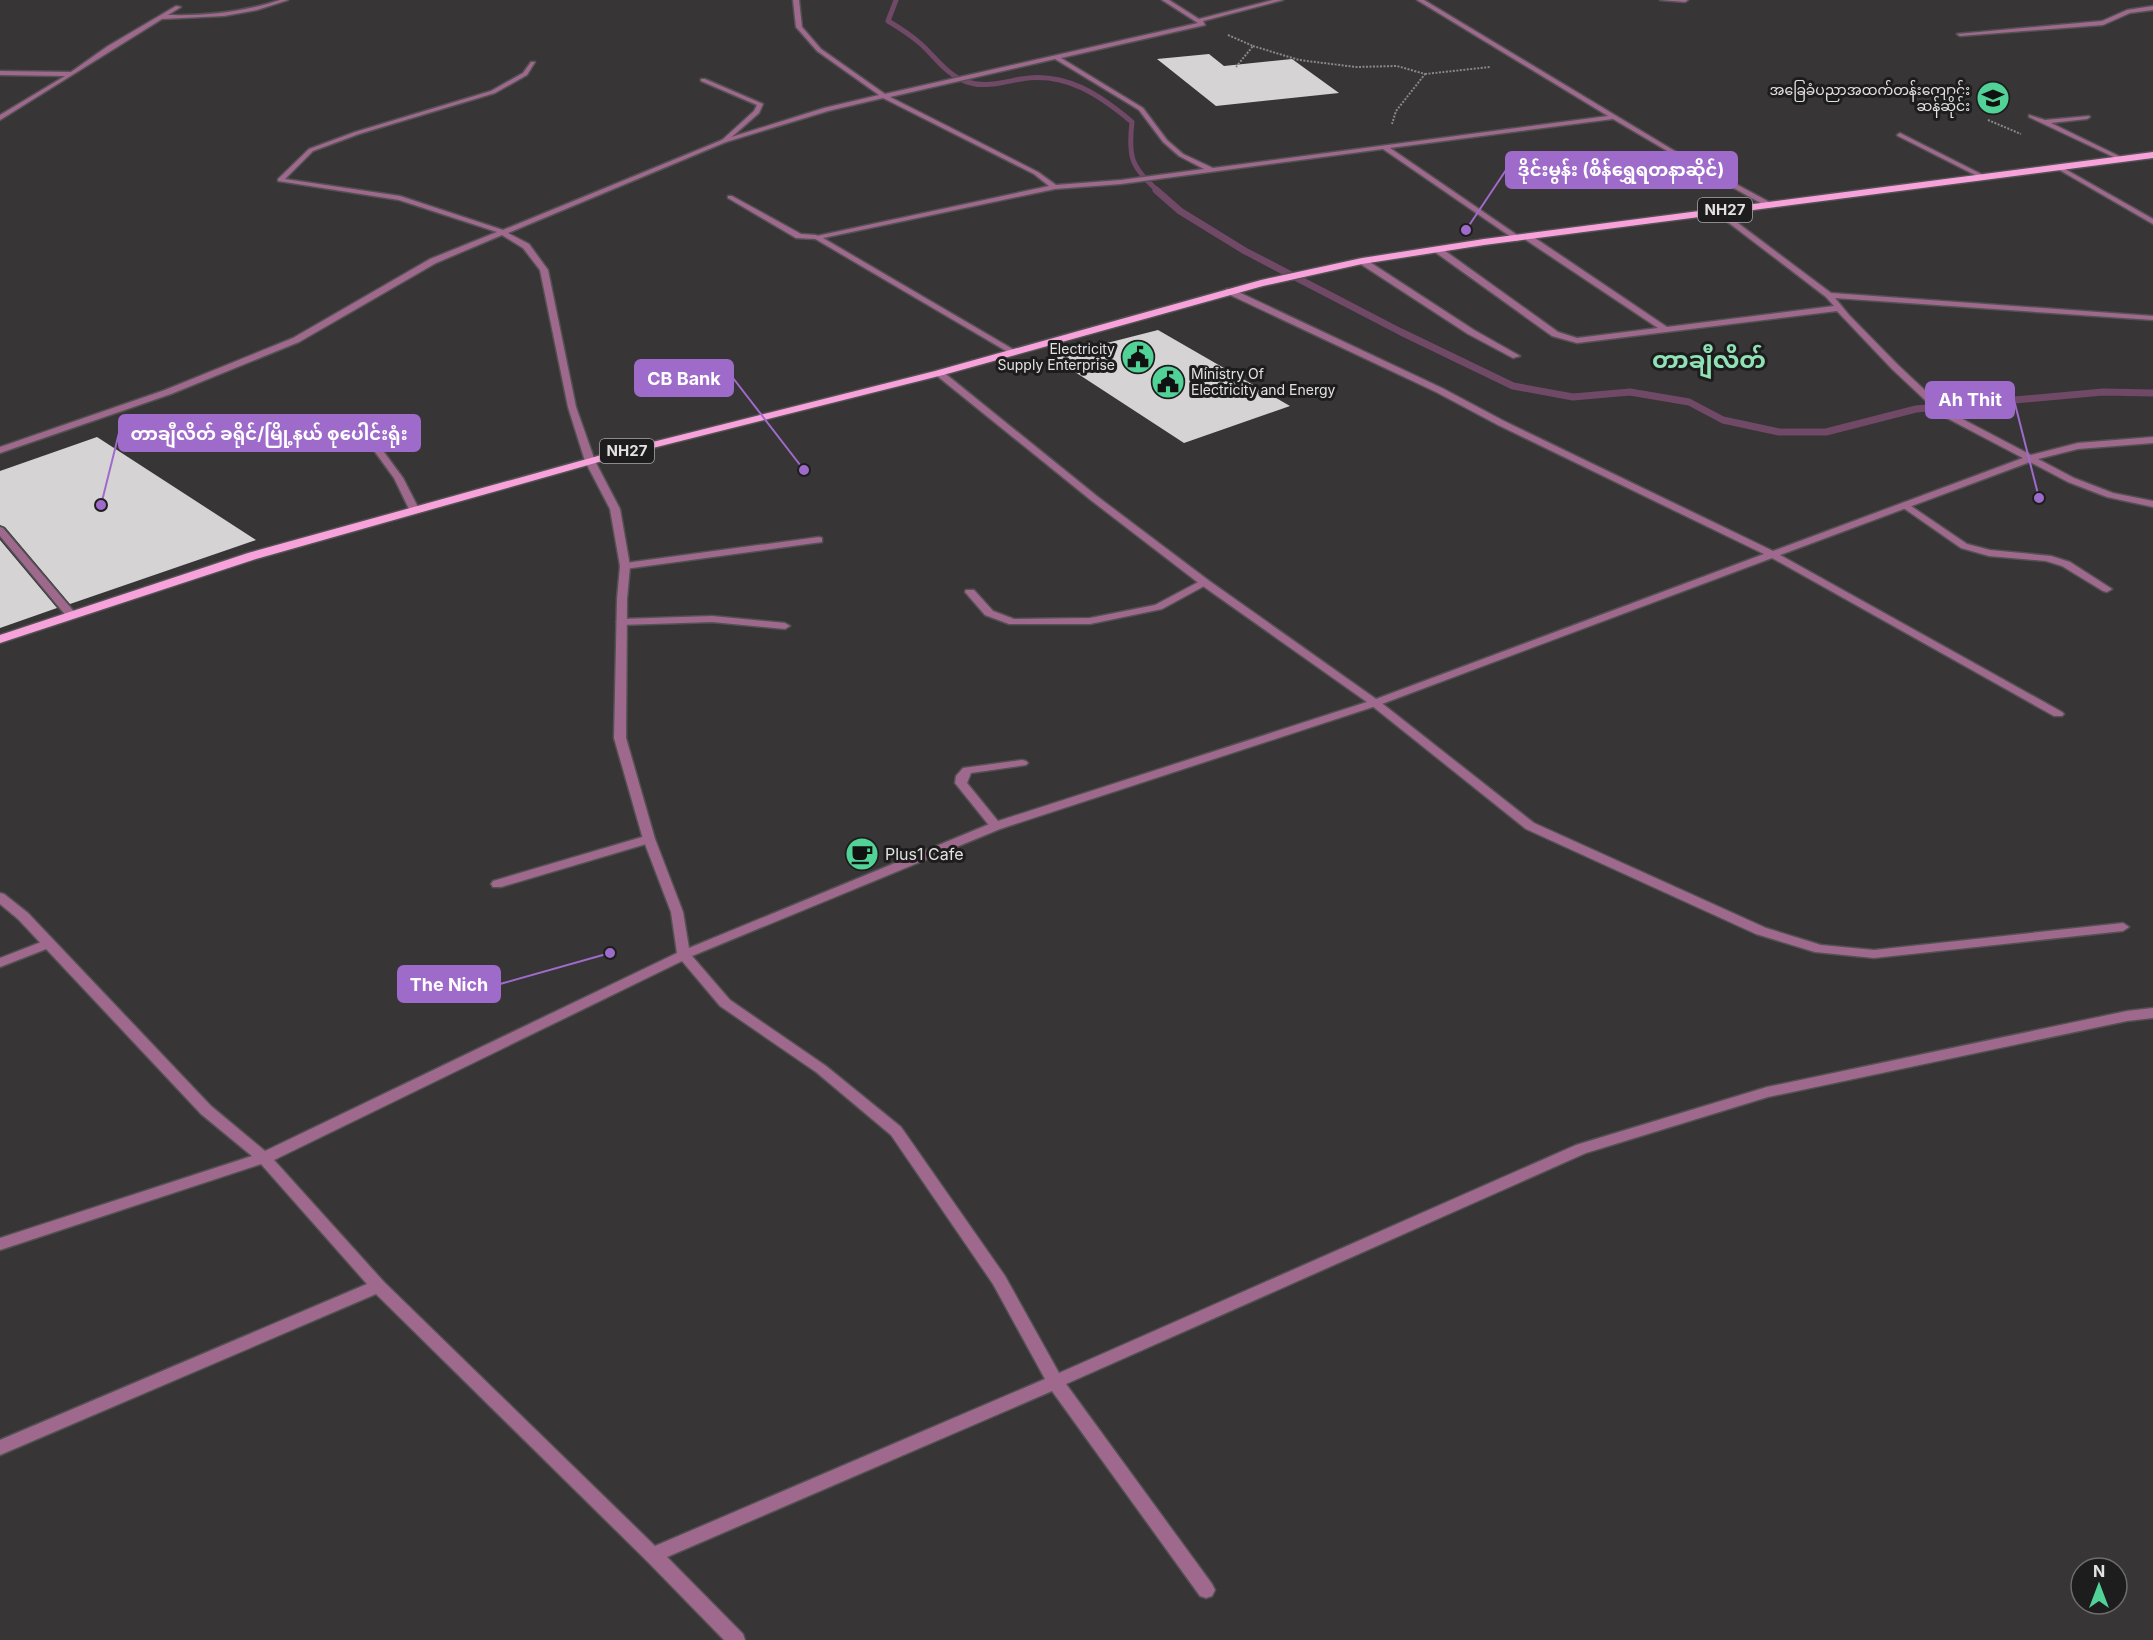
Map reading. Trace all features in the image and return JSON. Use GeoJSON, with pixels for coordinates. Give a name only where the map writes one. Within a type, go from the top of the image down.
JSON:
{"type":"FeatureCollection","features":[{"type":"Feature","properties":{"kind":"main road","name":"NH27"},"geometry":{"type":"LineString","coordinates":[[0,639],[252,556],[591,461],[939,373],[1261,283],[1362,261],[1438,250],[1769,204],[2153,155]]}},
{"type":"Feature","properties":{"kind":"street"},"geometry":{"type":"LineString","coordinates":[[162,17],[222,16],[244,13],[285,0]]}},
{"type":"Feature","properties":{"kind":"street"},"geometry":{"type":"LineString","coordinates":[[796,0],[799,27],[819,50],[884,96],[1036,173],[1055,187]]}},
{"type":"Feature","properties":{"kind":"street"},"geometry":{"type":"LineString","coordinates":[[1165,0],[1200,22]]}},
{"type":"Feature","properties":{"kind":"street"},"geometry":{"type":"LineString","coordinates":[[0,450],[168,392],[296,340],[433,261],[724,141],[826,110],[1056,57],[1280,0]]}},
{"type":"Feature","properties":{"kind":"street"},"geometry":{"type":"LineString","coordinates":[[1420,0],[1612,117],[1769,204]]}},
{"type":"Feature","properties":{"kind":"street"},"geometry":{"type":"LineString","coordinates":[[1663,0],[1685,0]]}},
{"type":"Feature","properties":{"kind":"street"},"geometry":{"type":"LineString","coordinates":[[1960,34],[2103,22],[2151,5]]}},
{"type":"Feature","properties":{"kind":"street"},"geometry":{"type":"LineString","coordinates":[[0,118],[178,7]]}},
{"type":"Feature","properties":{"kind":"street"},"geometry":{"type":"LineString","coordinates":[[1056,57],[1141,109],[1165,141],[1181,155],[1211,170]]}},
{"type":"Feature","properties":{"kind":"street"},"geometry":{"type":"LineString","coordinates":[[533,63],[525,74],[493,92],[357,133],[311,150],[280,180],[400,198],[495,228],[526,246],[544,270],[572,407],[591,461],[615,509],[625,566],[621,622],[620,738],[649,839],[677,912],[684,955],[725,1003],[821,1069],[896,1131],[999,1280],[1055,1382],[1206,1590]]}},
{"type":"Feature","properties":{"kind":"street"},"geometry":{"type":"LineString","coordinates":[[0,73],[72,74]]}},
{"type":"Feature","properties":{"kind":"street"},"geometry":{"type":"LineString","coordinates":[[703,80],[760,104],[757,112],[724,141]]}},
{"type":"Feature","properties":{"kind":"street"},"geometry":{"type":"LineString","coordinates":[[2031,116],[2122,159]]}},
{"type":"Feature","properties":{"kind":"street"},"geometry":{"type":"LineString","coordinates":[[730,197],[799,236],[816,237],[1055,187],[1121,182],[1612,117]]}},
{"type":"Feature","properties":{"kind":"street"},"geometry":{"type":"LineString","coordinates":[[2044,122],[2087,117]]}},
{"type":"Feature","properties":{"kind":"street"},"geometry":{"type":"LineString","coordinates":[[1900,135],[1983,177]]}},
{"type":"Feature","properties":{"kind":"street"},"geometry":{"type":"LineString","coordinates":[[1385,148],[1517,239]]}},
{"type":"Feature","properties":{"kind":"street"},"geometry":{"type":"LineString","coordinates":[[2058,167],[2153,222]]}},
{"type":"Feature","properties":{"kind":"street"},"geometry":{"type":"LineString","coordinates":[[1719,211],[1829,295],[1839,308],[1944,413],[1978,433],[2032,458],[2071,480],[2110,495],[2153,504]]}},
{"type":"Feature","properties":{"kind":"street"},"geometry":{"type":"LineString","coordinates":[[816,237],[1013,353]]}},
{"type":"Feature","properties":{"kind":"street"},"geometry":{"type":"LineString","coordinates":[[1529,238],[1664,329]]}},
{"type":"Feature","properties":{"kind":"street"},"geometry":{"type":"LineString","coordinates":[[1438,250],[1555,334],[1577,341],[1839,308]]}},
{"type":"Feature","properties":{"kind":"street"},"geometry":{"type":"LineString","coordinates":[[1362,261],[1471,332],[1516,356]]}},
{"type":"Feature","properties":{"kind":"street"},"geometry":{"type":"LineString","coordinates":[[1229,291],[1439,390],[1501,423],[1771,554],[2058,714]]}},
{"type":"Feature","properties":{"kind":"street"},"geometry":{"type":"LineString","coordinates":[[1829,295],[2153,318]]}},
{"type":"Feature","properties":{"kind":"street"},"geometry":{"type":"LineString","coordinates":[[939,373],[1095,499],[1204,582],[1375,703],[1530,826],[1761,931],[1820,949],[1874,954],[2123,927]]}},
{"type":"Feature","properties":{"kind":"street"},"geometry":{"type":"LineString","coordinates":[[358,423],[398,478],[415,511]]}},
{"type":"Feature","properties":{"kind":"street"},"geometry":{"type":"LineString","coordinates":[[0,1244],[264,1158],[684,955],[996,826],[1375,703],[2032,458],[2078,446],[2153,440]]}},
{"type":"Feature","properties":{"kind":"street"},"geometry":{"type":"LineString","coordinates":[[1905,505],[1964,546],[1989,553],[2047,558],[2066,564],[2107,589]]}},
{"type":"Feature","properties":{"kind":"street"},"geometry":{"type":"LineString","coordinates":[[0,530],[72,616]]}},
{"type":"Feature","properties":{"kind":"street"},"geometry":{"type":"LineString","coordinates":[[625,566],[819,540]]}},
{"type":"Feature","properties":{"kind":"street"},"geometry":{"type":"LineString","coordinates":[[970,592],[989,613],[1013,622],[1090,621],[1158,607],[1204,582]]}},
{"type":"Feature","properties":{"kind":"street"},"geometry":{"type":"LineString","coordinates":[[621,622],[712,619],[785,626]]}},
{"type":"Feature","properties":{"kind":"street"},"geometry":{"type":"LineString","coordinates":[[996,826],[961,783],[962,776],[967,770],[1022,763]]}},
{"type":"Feature","properties":{"kind":"street"},"geometry":{"type":"LineString","coordinates":[[497,884],[649,839]]}},
{"type":"Feature","properties":{"kind":"street"},"geometry":{"type":"LineString","coordinates":[[0,897],[23,916],[206,1110],[264,1158],[378,1286],[654,1555],[736,1640]]}},
{"type":"Feature","properties":{"kind":"street"},"geometry":{"type":"LineString","coordinates":[[0,963],[49,943]]}},
{"type":"Feature","properties":{"kind":"street"},"geometry":{"type":"LineString","coordinates":[[654,1555],[1055,1382],[1581,1149],[1767,1092],[2153,1013]]}},
{"type":"Feature","properties":{"kind":"street"},"geometry":{"type":"LineString","coordinates":[[0,1448],[378,1286]]}},
{"type":"Feature","properties":{"kind":"path"},"geometry":{"type":"LineString","coordinates":[[1200,22],[1252,46],[1299,60],[1356,67],[1397,66],[1425,74],[1525,63]]}},
{"type":"Feature","properties":{"kind":"path"},"geometry":{"type":"LineString","coordinates":[[1236,67],[1252,46]]}},
{"type":"Feature","properties":{"kind":"path"},"geometry":{"type":"LineString","coordinates":[[1385,148],[1396,111],[1425,74]]}},
{"type":"Feature","properties":{"kind":"building"},"geometry":{"type":"Polygon","coordinates":[[[1209,54],[1224,66],[1292,59],[1339,93],[1216,106],[1157,59],[1209,54]]]}},
{"type":"Feature","properties":{"kind":"building","name":"Ministry Of Electricity and Energy"},"geometry":{"type":"Polygon","coordinates":[[[1158,330],[1290,406],[1184,443],[1052,357],[1158,330]]]}},
{"type":"Feature","properties":{"kind":"building"},"geometry":{"type":"Polygon","coordinates":[[[97,437],[256,540],[70,604],[5,527],[0,525],[0,471],[97,437]]]}},
{"type":"Feature","properties":{"kind":"building"},"geometry":{"type":"Polygon","coordinates":[[[0,540],[57,608],[0,628],[0,540]]]}},
{"type":"Feature","properties":{"kind":"waterway"},"geometry":{"type":"LineString","coordinates":[[896,0],[888,21],[914,38],[948,71],[960,79],[974,84],[1001,83],[1037,77],[1052,79],[1081,87],[1107,103],[1132,122],[1133,161],[1142,175],[1158,191]]}},
{"type":"Feature","properties":{"kind":"waterway"},"geometry":{"type":"LineString","coordinates":[[1156,190],[1180,211],[1245,251],[1401,332],[1513,386],[1573,397],[1630,392],[1689,402],[1723,420],[1779,432],[1826,432],[1916,409],[2103,392],[2153,393]]}},
{"type":"Feature","properties":{"kind":"place","name":"အခြေခံပညာအထက်တန်းကျောင်း ဆန်ဆိုင်း"},"geometry":{"type":"Point","coordinates":[1993,98]}},
{"type":"Feature","properties":{"kind":"place","name":"ဒိုင်းမွန်း (စိန်ရွှေရတနာဆိုင်)"},"geometry":{"type":"Point","coordinates":[1466,230]}},
{"type":"Feature","properties":{"kind":"place","name":"Electricity Supply Enterprise"},"geometry":{"type":"Point","coordinates":[1138,357]}},
{"type":"Feature","properties":{"kind":"place","name":"Ministry Of Electricity and Energy"},"geometry":{"type":"Point","coordinates":[1168,382]}},
{"type":"Feature","properties":{"kind":"place","name":"CB Bank"},"geometry":{"type":"Point","coordinates":[804,470]}},
{"type":"Feature","properties":{"kind":"place","name":"Ah Thit"},"geometry":{"type":"Point","coordinates":[2039,498]}},
{"type":"Feature","properties":{"kind":"place","name":"တာချီလိတ် ခရိုင်/မြို့နယ် စုပေါင်းရုံး"},"geometry":{"type":"Point","coordinates":[101,505]}},
{"type":"Feature","properties":{"kind":"place","name":"Plus1 Cafe"},"geometry":{"type":"Point","coordinates":[862,854]}},
{"type":"Feature","properties":{"kind":"place","name":"The Nich"},"geometry":{"type":"Point","coordinates":[610,953]}},
{"type":"Feature","properties":{"kind":"district","name":"တာချီလိတ်"},"geometry":{"type":"Point","coordinates":[1709,360]}}]}
